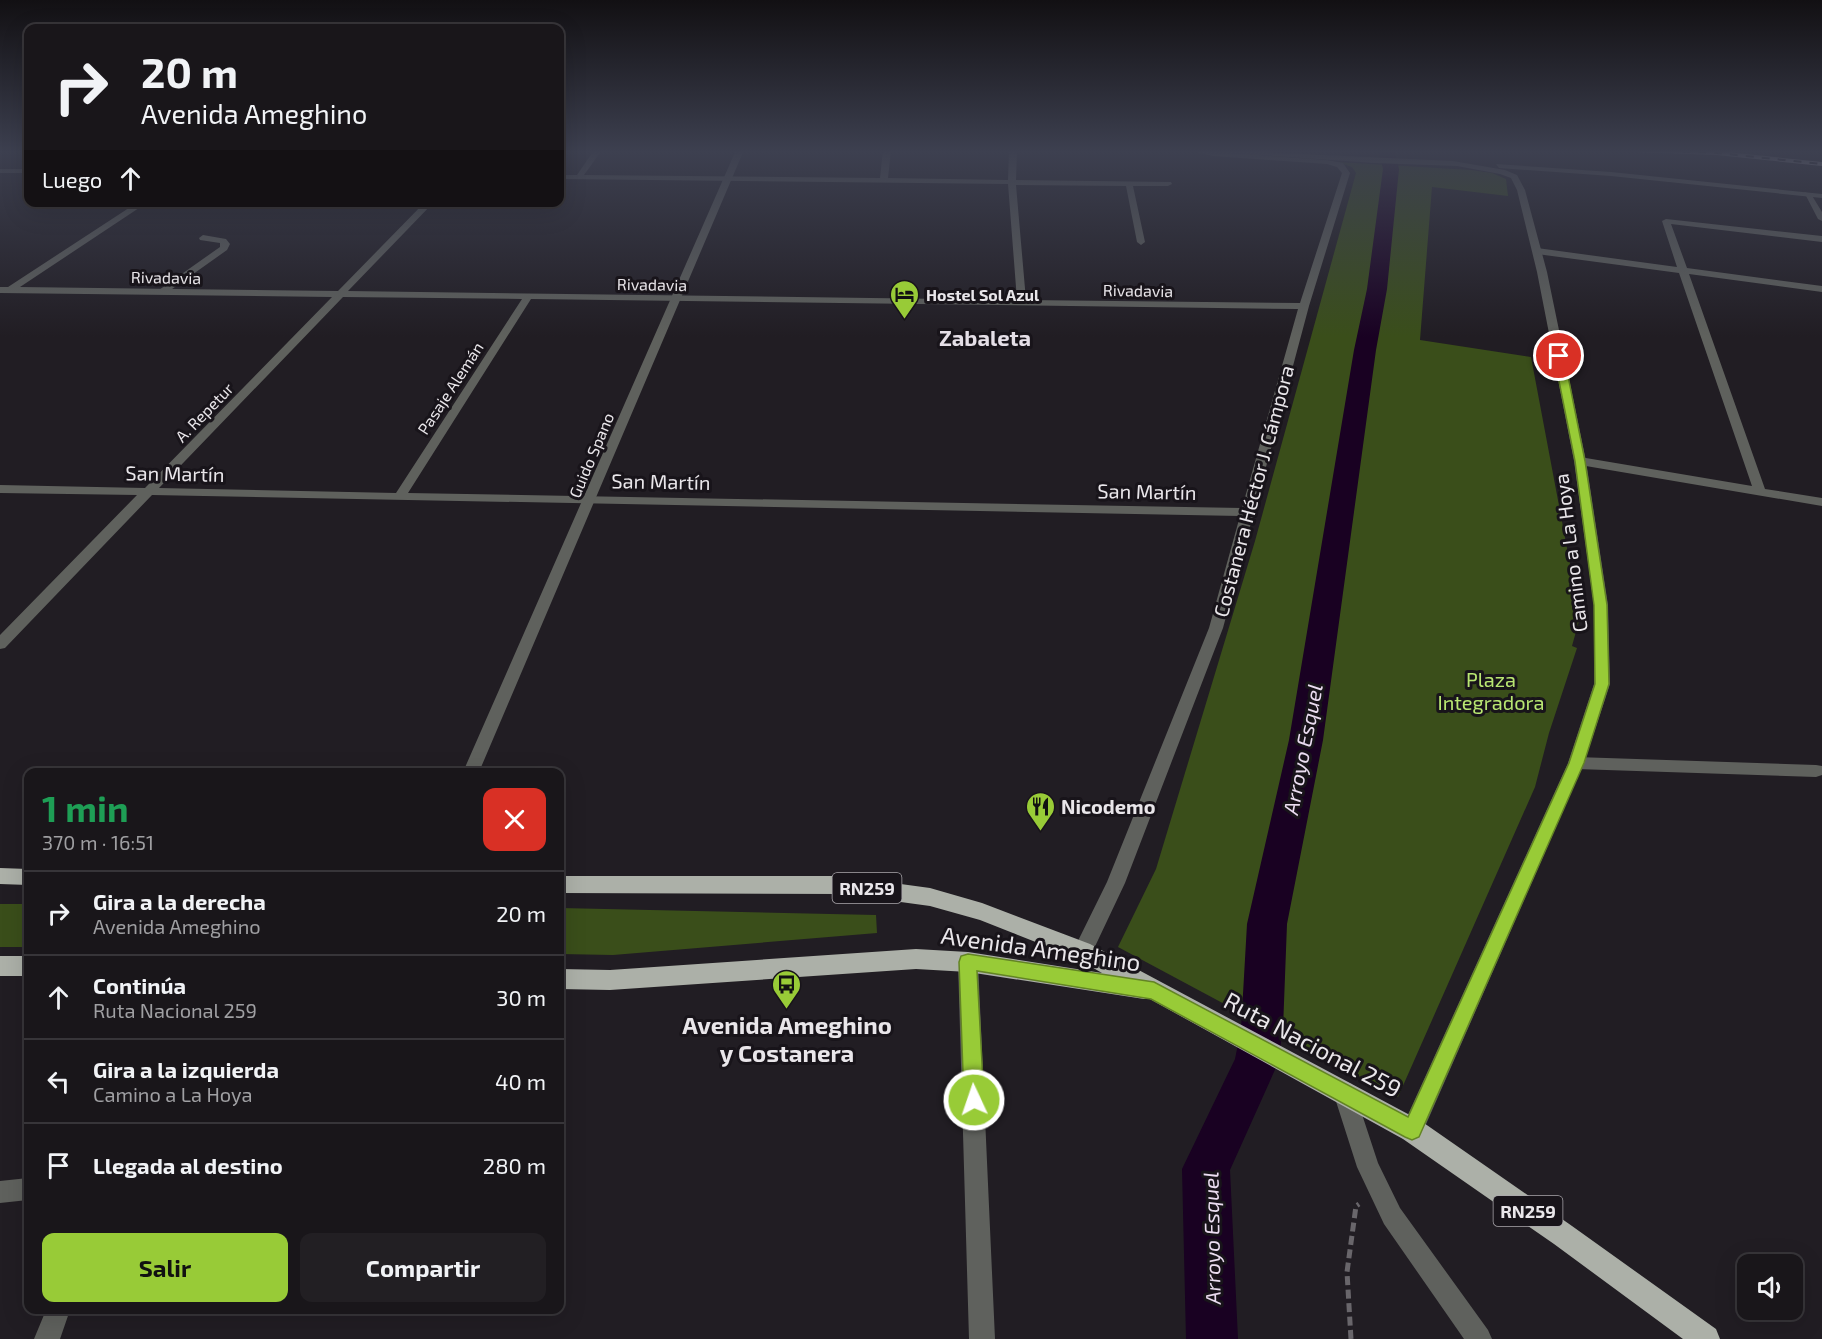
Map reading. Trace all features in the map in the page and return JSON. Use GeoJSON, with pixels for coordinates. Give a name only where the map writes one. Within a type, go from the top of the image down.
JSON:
{"type":"FeatureCollection","features":[{"type":"Feature","properties":{"kind":"highway"},"geometry":{"type":"LineString","coordinates":[[0,876],[24,877]]}},
{"type":"Feature","properties":{"kind":"highway","name":"Avenida Ameghino"},"geometry":{"type":"LineString","coordinates":[[564,885],[842,885],[930,897],[982,912],[1083,951],[1154,991]]}},
{"type":"Feature","properties":{"kind":"highway","name":"Avenida Ameghino"},"geometry":{"type":"LineString","coordinates":[[564,979],[610,980],[916,959],[968,962],[1154,991]]}},
{"type":"Feature","properties":{"kind":"highway"},"geometry":{"type":"LineString","coordinates":[[0,966],[24,966]]}},
{"type":"Feature","properties":{"kind":"highway","name":"Ruta Nacional 259"},"geometry":{"type":"LineString","coordinates":[[1154,991],[1412,1130],[1553,1228],[1706,1339]]}},
{"type":"Feature","properties":{"kind":"street"},"geometry":{"type":"LineString","coordinates":[[0,297],[5,290],[127,212]]}},
{"type":"Feature","properties":{"kind":"street","name":"A. Repetur"},"geometry":{"type":"LineString","coordinates":[[0,644],[420,212]]}},
{"type":"Feature","properties":{"kind":"street","name":"Guido Spano"},"geometry":{"type":"LineString","coordinates":[[473,768],[712,212]]}},
{"type":"Feature","properties":{"kind":"street"},"geometry":{"type":"LineString","coordinates":[[1015,212],[1022,303]]}},
{"type":"Feature","properties":{"kind":"street"},"geometry":{"type":"LineString","coordinates":[[1136,212],[1142,242]]}},
{"type":"Feature","properties":{"kind":"street","name":"Costanera Héctor J. Cámpora"},"geometry":{"type":"LineString","coordinates":[[1083,951],[1116,883],[1216,628],[1304,306],[1334,212]]}},
{"type":"Feature","properties":{"kind":"street","name":"Camino a La Hoya"},"geometry":{"type":"LineString","coordinates":[[1412,1130],[1576,763],[1602,684],[1600,605],[1580,461],[1531,212]]}},
{"type":"Feature","properties":{"kind":"street"},"geometry":{"type":"LineString","coordinates":[[1760,492],[1666,221],[1822,239]]}},
{"type":"Feature","properties":{"kind":"street"},"geometry":{"type":"LineString","coordinates":[[162,292],[224,248],[226,244],[223,241],[203,238]]}},
{"type":"Feature","properties":{"kind":"street"},"geometry":{"type":"LineString","coordinates":[[1537,251],[1822,289]]}},
{"type":"Feature","properties":{"kind":"street","name":"Rivadavia"},"geometry":{"type":"LineString","coordinates":[[5,290],[1304,306]]}},
{"type":"Feature","properties":{"kind":"street","name":"Pasaje Alemán"},"geometry":{"type":"LineString","coordinates":[[400,496],[528,297]]}},
{"type":"Feature","properties":{"kind":"street"},"geometry":{"type":"LineString","coordinates":[[1580,461],[1822,502]]}},
{"type":"Feature","properties":{"kind":"street","name":"San Martín"},"geometry":{"type":"LineString","coordinates":[[0,489],[1248,512]]}},
{"type":"Feature","properties":{"kind":"street"},"geometry":{"type":"LineString","coordinates":[[1576,763],[1816,771]]}},
{"type":"Feature","properties":{"kind":"street"},"geometry":{"type":"LineString","coordinates":[[968,962],[982,1339]]}},
{"type":"Feature","properties":{"kind":"street"},"geometry":{"type":"LineString","coordinates":[[1344,1092],[1368,1167],[1392,1216],[1479,1339]]}},
{"type":"Feature","properties":{"kind":"street"},"geometry":{"type":"LineString","coordinates":[[0,1192],[24,1189]]}},
{"type":"Feature","properties":{"kind":"street"},"geometry":{"type":"LineString","coordinates":[[47,1339],[56,1314]]}},
{"type":"Feature","properties":{"kind":"path"},"geometry":{"type":"LineString","coordinates":[[1352,1339],[1347,1272],[1356,1206],[1380,1191]]}},
{"type":"Feature","properties":{"kind":"green space","name":"Plaza Integradora"},"geometry":{"type":"Polygon","coordinates":[[[1345,212],[1430,212],[1420,340],[1531,357],[1580,617],[1572,646],[1577,648],[1549,733],[1535,787],[1398,1097],[1118,947],[1156,869],[1255,541],[1345,212]]]}},
{"type":"Feature","properties":{"kind":"green space"},"geometry":{"type":"Polygon","coordinates":[[[0,904],[24,904],[24,947],[0,947],[0,904]]]}},
{"type":"Feature","properties":{"kind":"green space"},"geometry":{"type":"Polygon","coordinates":[[[564,908],[876,915],[877,933],[613,955],[564,954],[564,908]]]}},
{"type":"Feature","properties":{"kind":"waterway","name":"Arroyo Esquel"},"geometry":{"type":"LineString","coordinates":[[1212,1339],[1206,1169],[1256,1063],[1262,1029],[1267,924],[1306,740],[1365,350],[1377,289],[1386,212]]}},
{"type":"Feature","properties":{"kind":"place","name":"Hostel Sol Azul"},"geometry":{"type":"Point","coordinates":[905,320]}},
{"type":"Feature","properties":{"kind":"place","name":"Nicodemo"},"geometry":{"type":"Point","coordinates":[1040,832]}},
{"type":"Feature","properties":{"kind":"place","name":"Avenida Ameghino y Costanera"},"geometry":{"type":"Point","coordinates":[787,1010]}},
{"type":"Feature","properties":{"kind":"district","name":"Zabaleta"},"geometry":{"type":"Point","coordinates":[985,337]}},
{"type":"Feature","properties":{"kind":"route"},"geometry":{"type":"LineString","coordinates":[[974,1100],[968,962],[1154,991],[1412,1130],[1576,763],[1602,684],[1600,605],[1580,461],[1559,356]]}}]}
